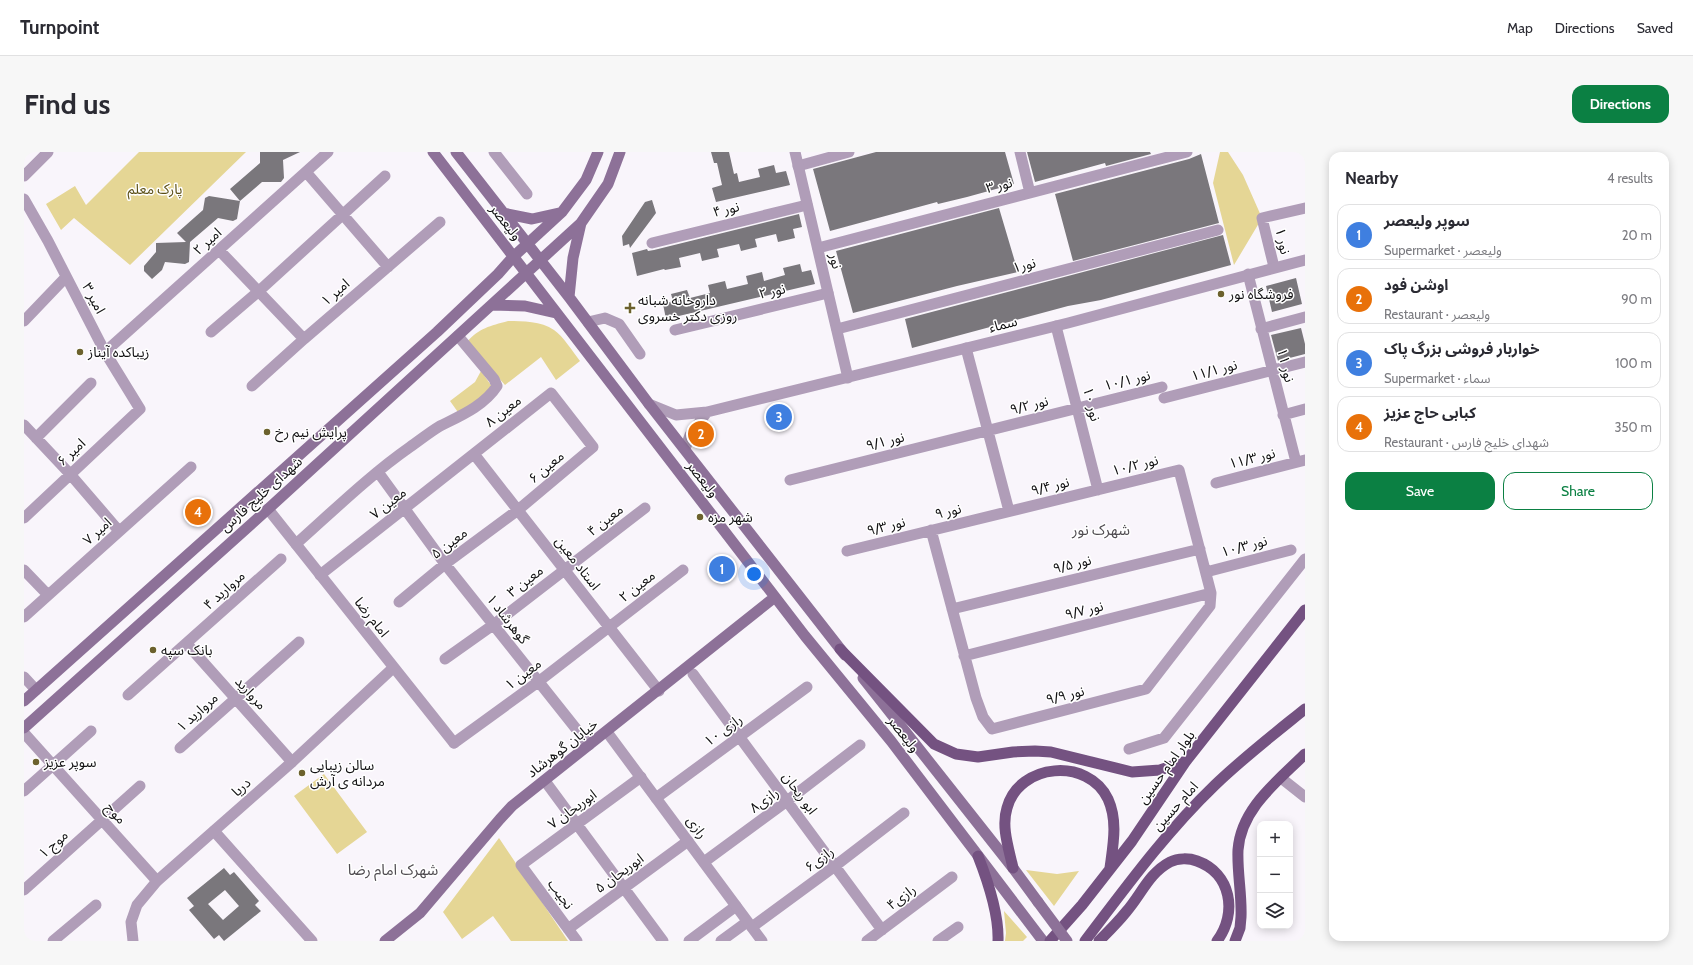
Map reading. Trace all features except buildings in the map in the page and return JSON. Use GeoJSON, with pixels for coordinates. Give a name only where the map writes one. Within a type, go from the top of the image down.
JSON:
{"type":"FeatureCollection","features":[{"type":"Feature","properties":{"kind":"main road","name":"ولیعصر"},"geometry":{"type":"LineString","coordinates":[[433,152],[775,597],[891,741],[1043,941]]}},
{"type":"Feature","properties":{"kind":"main road","name":"ولیعصر"},"geometry":{"type":"LineString","coordinates":[[456,152],[528,243],[649,404],[1013,868],[1067,941]]}},
{"type":"Feature","properties":{"kind":"main road","name":"شهدای خلیج فارس"},"geometry":{"type":"LineString","coordinates":[[24,701],[437,332],[498,274],[513,256],[562,212],[586,180],[598,152]]}},
{"type":"Feature","properties":{"kind":"main road","name":"شهدای خلیج فارس"},"geometry":{"type":"LineString","coordinates":[[24,728],[268,509],[581,223],[608,184],[620,152]]}},
{"type":"Feature","properties":{"kind":"main road"},"geometry":{"type":"LineString","coordinates":[[503,213],[532,219],[562,212]]}},
{"type":"Feature","properties":{"kind":"main road"},"geometry":{"type":"LineString","coordinates":[[569,297],[573,258],[581,223]]}},
{"type":"Feature","properties":{"kind":"main road"},"geometry":{"type":"LineString","coordinates":[[492,305],[525,306],[556,313]]}},
{"type":"Feature","properties":{"kind":"main road","name":"خیابان گوهرشاد"},"geometry":{"type":"LineString","coordinates":[[385,941],[420,913],[508,811],[775,597]]}},
{"type":"Feature","properties":{"kind":"main road","name":"بلوار امام حسین"},"geometry":{"type":"LineString","coordinates":[[1050,941],[1082,905],[1132,841],[1186,762],[1305,610]]}},
{"type":"Feature","properties":{"kind":"main road"},"geometry":{"type":"LineString","coordinates":[[840,649],[934,744],[956,754],[978,757],[1013,752],[1051,752],[1132,772],[1160,770],[1186,762]]}},
{"type":"Feature","properties":{"kind":"main road","name":"امام حسین"},"geometry":{"type":"LineString","coordinates":[[1085,941],[1140,869],[1190,810],[1242,760],[1305,709]]}},
{"type":"Feature","properties":{"kind":"main road"},"geometry":{"type":"LineString","coordinates":[[1234,941],[1240,928],[1241,917],[1242,901],[1238,851],[1244,823],[1252,809],[1261,798],[1305,754]]}},
{"type":"Feature","properties":{"kind":"main road"},"geometry":{"type":"LineString","coordinates":[[1013,868],[1005,833],[1007,807],[1011,797],[1021,785],[1030,779],[1053,770],[1065,770],[1077,772],[1087,777],[1097,785],[1107,797],[1113,813],[1114,836],[1110,869]]}},
{"type":"Feature","properties":{"kind":"main road"},"geometry":{"type":"LineString","coordinates":[[978,856],[986,878],[994,912],[998,941]]}},
{"type":"Feature","properties":{"kind":"main road"},"geometry":{"type":"LineString","coordinates":[[1099,941],[1127,912],[1156,872],[1172,861],[1181,859],[1203,863],[1211,867],[1222,879],[1226,889],[1228,911],[1222,935],[1217,941]]}},
{"type":"Feature","properties":{"kind":"street"},"geometry":{"type":"LineString","coordinates":[[24,176],[48,152]]}},
{"type":"Feature","properties":{"kind":"street","name":"امیر ۲"},"geometry":{"type":"LineString","coordinates":[[105,352],[328,152]]}},
{"type":"Feature","properties":{"kind":"street"},"geometry":{"type":"LineString","coordinates":[[494,152],[527,194]]}},
{"type":"Feature","properties":{"kind":"street","name":"نور"},"geometry":{"type":"LineString","coordinates":[[795,152],[848,378]]}},
{"type":"Feature","properties":{"kind":"street"},"geometry":{"type":"LineString","coordinates":[[798,166],[849,152]]}},
{"type":"Feature","properties":{"kind":"street"},"geometry":{"type":"LineString","coordinates":[[1020,152],[1030,193]]}},
{"type":"Feature","properties":{"kind":"street","name":"نور ۳"},"geometry":{"type":"LineString","coordinates":[[818,248],[1187,152]]}},
{"type":"Feature","properties":{"kind":"street"},"geometry":{"type":"LineString","coordinates":[[306,172],[388,267]]}},
{"type":"Feature","properties":{"kind":"street"},"geometry":{"type":"LineString","coordinates":[[211,332],[259,291],[385,176]]}},
{"type":"Feature","properties":{"kind":"street","name":"امیر ۳"},"geometry":{"type":"LineString","coordinates":[[24,199],[48,241],[105,352],[140,409]]}},
{"type":"Feature","properties":{"kind":"street","name":"نور ۴"},"geometry":{"type":"LineString","coordinates":[[652,243],[807,205]]}},
{"type":"Feature","properties":{"kind":"street","name":"نور ۱"},"geometry":{"type":"LineString","coordinates":[[1274,267],[1262,218],[1305,208]]}},
{"type":"Feature","properties":{"kind":"street","name":"امیر ۱"},"geometry":{"type":"LineString","coordinates":[[252,386],[304,339],[440,222]]}},
{"type":"Feature","properties":{"kind":"street","name":"نور۱"},"geometry":{"type":"LineString","coordinates":[[837,329],[1218,230]]}},
{"type":"Feature","properties":{"kind":"street"},"geometry":{"type":"LineString","coordinates":[[219,250],[304,339]]}},
{"type":"Feature","properties":{"kind":"street","name":"سماء"},"geometry":{"type":"LineString","coordinates":[[649,404],[676,415],[707,412],[1056,326],[1305,260]]}},
{"type":"Feature","properties":{"kind":"street","name":"نور ۱۱"},"geometry":{"type":"LineString","coordinates":[[1248,274],[1284,415],[1300,461]]}},
{"type":"Feature","properties":{"kind":"street"},"geometry":{"type":"LineString","coordinates":[[24,321],[66,277]]}},
{"type":"Feature","properties":{"kind":"street","name":"نور ۲"},"geometry":{"type":"LineString","coordinates":[[675,330],[828,293]]}},
{"type":"Feature","properties":{"kind":"street"},"geometry":{"type":"LineString","coordinates":[[1261,329],[1305,317]]}},
{"type":"Feature","properties":{"kind":"street"},"geometry":{"type":"LineString","coordinates":[[588,322],[605,318],[619,324],[640,354]]}},
{"type":"Feature","properties":{"kind":"street","name":"نور ۱۰"},"geometry":{"type":"LineString","coordinates":[[1056,326],[1098,490]]}},
{"type":"Feature","properties":{"kind":"street"},"geometry":{"type":"LineString","coordinates":[[296,544],[378,472],[409,447],[433,431],[464,415],[493,392],[497,386],[494,379],[458,336]]}},
{"type":"Feature","properties":{"kind":"street"},"geometry":{"type":"LineString","coordinates":[[966,348],[1009,511]]}},
{"type":"Feature","properties":{"kind":"street","name":"نور ۱۱/۱"},"geometry":{"type":"LineString","coordinates":[[1164,398],[1305,362]]}},
{"type":"Feature","properties":{"kind":"street"},"geometry":{"type":"LineString","coordinates":[[36,438],[91,383]]}},
{"type":"Feature","properties":{"kind":"street","name":"نور ۱۰/۱"},"geometry":{"type":"LineString","coordinates":[[1077,408],[1162,387]]}},
{"type":"Feature","properties":{"kind":"street","name":"معین ۶"},"geometry":{"type":"LineString","coordinates":[[518,510],[593,447],[551,393]]}},
{"type":"Feature","properties":{"kind":"street","name":"معین ۸"},"geometry":{"type":"LineString","coordinates":[[474,454],[551,393]]}},
{"type":"Feature","properties":{"kind":"street","name":"نور ۹/۲"},"geometry":{"type":"LineString","coordinates":[[988,431],[1077,408]]}},
{"type":"Feature","properties":{"kind":"street","name":"امیر ۶"},"geometry":{"type":"LineString","coordinates":[[24,518],[140,409]]}},
{"type":"Feature","properties":{"kind":"street"},"geometry":{"type":"LineString","coordinates":[[1284,415],[1305,410]]}},
{"type":"Feature","properties":{"kind":"street"},"geometry":{"type":"LineString","coordinates":[[685,449],[690,435],[707,412]]}},
{"type":"Feature","properties":{"kind":"street"},"geometry":{"type":"LineString","coordinates":[[24,426],[70,474],[119,531]]}},
{"type":"Feature","properties":{"kind":"street","name":"نور ۹/۱"},"geometry":{"type":"LineString","coordinates":[[790,480],[988,431]]}},
{"type":"Feature","properties":{"kind":"street","name":"معین ۷"},"geometry":{"type":"LineString","coordinates":[[320,575],[474,454]]}},
{"type":"Feature","properties":{"kind":"street","name":"استاد معین"},"geometry":{"type":"LineString","coordinates":[[474,454],[659,691]]}},
{"type":"Feature","properties":{"kind":"street","name":"نور ۱۱/۳"},"geometry":{"type":"LineString","coordinates":[[1216,483],[1300,461]]}},
{"type":"Feature","properties":{"kind":"street","name":"امیر ۷"},"geometry":{"type":"LineString","coordinates":[[24,616],[191,467]]}},
{"type":"Feature","properties":{"kind":"street","name":"نور ۱۰/۲"},"geometry":{"type":"LineString","coordinates":[[1098,490],[1179,470],[1200,549]]}},
{"type":"Feature","properties":{"kind":"street","name":"گوهرشاد ۱"},"geometry":{"type":"LineString","coordinates":[[378,472],[445,564],[590,745]]}},
{"type":"Feature","properties":{"kind":"street","name":"نور ۹/۴"},"geometry":{"type":"LineString","coordinates":[[1009,511],[1098,490]]}},
{"type":"Feature","properties":{"kind":"street","name":"معین ۴"},"geometry":{"type":"LineString","coordinates":[[564,570],[645,508]]}},
{"type":"Feature","properties":{"kind":"street","name":"امام رضا"},"geometry":{"type":"LineString","coordinates":[[268,509],[454,743]]}},
{"type":"Feature","properties":{"kind":"street","name":"معین ۵"},"geometry":{"type":"LineString","coordinates":[[399,602],[445,564],[518,510]]}},
{"type":"Feature","properties":{"kind":"street","name":"نور ۹"},"geometry":{"type":"LineString","coordinates":[[992,729],[983,717],[976,698],[931,530],[1009,511]]}},
{"type":"Feature","properties":{"kind":"street","name":"نور ۹/۳"},"geometry":{"type":"LineString","coordinates":[[847,551],[931,530]]}},
{"type":"Feature","properties":{"kind":"street"},"geometry":{"type":"LineString","coordinates":[[1200,549],[1211,593]]}},
{"type":"Feature","properties":{"kind":"street","name":"نور ۹/۵"},"geometry":{"type":"LineString","coordinates":[[952,609],[1200,549]]}},
{"type":"Feature","properties":{"kind":"street","name":"نور ۱۰/۳"},"geometry":{"type":"LineString","coordinates":[[1206,572],[1290,550]]}},
{"type":"Feature","properties":{"kind":"street","name":"مروارید ۴"},"geometry":{"type":"LineString","coordinates":[[128,695],[281,559]]}},
{"type":"Feature","properties":{"kind":"street"},"geometry":{"type":"LineString","coordinates":[[1129,748],[1164,738],[1305,559]]}},
{"type":"Feature","properties":{"kind":"street"},"geometry":{"type":"LineString","coordinates":[[24,570],[48,595]]}},
{"type":"Feature","properties":{"kind":"street","name":"معین ۳"},"geometry":{"type":"LineString","coordinates":[[445,659],[564,570]]}},
{"type":"Feature","properties":{"kind":"street","name":"معین ۲"},"geometry":{"type":"LineString","coordinates":[[609,627],[683,570]]}},
{"type":"Feature","properties":{"kind":"street","name":"نور ۹/۷"},"geometry":{"type":"LineString","coordinates":[[964,656],[1211,593]]}},
{"type":"Feature","properties":{"kind":"street","name":"نور ۹/۹"},"geometry":{"type":"LineString","coordinates":[[992,729],[1146,689],[1210,606],[1211,593]]}},
{"type":"Feature","properties":{"kind":"street","name":"معین ۱"},"geometry":{"type":"LineString","coordinates":[[454,743],[538,682],[609,627]]}},
{"type":"Feature","properties":{"kind":"street","name":"مروارید ۱"},"geometry":{"type":"LineString","coordinates":[[180,748],[299,642]]}},
{"type":"Feature","properties":{"kind":"street","name":"مروارید"},"geometry":{"type":"LineString","coordinates":[[187,644],[292,762]]}},
{"type":"Feature","properties":{"kind":"street","name":"دریا"},"geometry":{"type":"LineString","coordinates":[[133,941],[131,922],[137,905],[157,881],[292,762],[393,668]]}},
{"type":"Feature","properties":{"kind":"street","name":"ابو ریحان"},"geometry":{"type":"LineString","coordinates":[[693,674],[882,930]]}},
{"type":"Feature","properties":{"kind":"street"},"geometry":{"type":"LineString","coordinates":[[24,677],[36,690]]}},
{"type":"Feature","properties":{"kind":"street","name":"رازی ۱۰"},"geometry":{"type":"LineString","coordinates":[[656,798],[807,687]]}},
{"type":"Feature","properties":{"kind":"street"},"geometry":{"type":"LineString","coordinates":[[24,791],[91,731]]}},
{"type":"Feature","properties":{"kind":"street","name":"رازی"},"geometry":{"type":"LineString","coordinates":[[607,732],[762,941]]}},
{"type":"Feature","properties":{"kind":"street","name":"موج"},"geometry":{"type":"LineString","coordinates":[[24,733],[157,881]]}},
{"type":"Feature","properties":{"kind":"street","name":"رازی۸"},"geometry":{"type":"LineString","coordinates":[[704,862],[860,745]]}},
{"type":"Feature","properties":{"kind":"street","name":"ابوریحان ۷"},"geometry":{"type":"LineString","coordinates":[[521,865],[641,777]]}},
{"type":"Feature","properties":{"kind":"street"},"geometry":{"type":"LineString","coordinates":[[1281,778],[1305,797]]}},
{"type":"Feature","properties":{"kind":"street"},"geometry":{"type":"LineString","coordinates":[[545,781],[663,941]]}},
{"type":"Feature","properties":{"kind":"street","name":"موج ۱"},"geometry":{"type":"LineString","coordinates":[[24,890],[140,786]]}},
{"type":"Feature","properties":{"kind":"street","name":"رازی۶"},"geometry":{"type":"LineString","coordinates":[[721,941],[750,924],[835,866],[904,813]]}},
{"type":"Feature","properties":{"kind":"street"},"geometry":{"type":"LineString","coordinates":[[214,831],[312,941]]}},
{"type":"Feature","properties":{"kind":"street","name":"ابوریحان ۵"},"geometry":{"type":"LineString","coordinates":[[568,929],[688,841]]}},
{"type":"Feature","properties":{"kind":"street","name":"نجیب"},"geometry":{"type":"LineString","coordinates":[[521,865],[578,941]]}},
{"type":"Feature","properties":{"kind":"street","name":"رازی۴"},"geometry":{"type":"LineString","coordinates":[[867,941],[952,877]]}},
{"type":"Feature","properties":{"kind":"street"},"geometry":{"type":"LineString","coordinates":[[53,941],[96,906]]}},
{"type":"Feature","properties":{"kind":"street"},"geometry":{"type":"LineString","coordinates":[[689,941],[736,906]]}},
{"type":"Feature","properties":{"kind":"street"},"geometry":{"type":"LineString","coordinates":[[938,941],[958,926]]}},
{"type":"Feature","properties":{"kind":"green space","name":"پارک معلم"},"geometry":{"type":"Polygon","coordinates":[[[139,152],[246,152],[130,265],[74,218],[61,230],[46,204],[75,186],[86,205],[139,152]]]}},
{"type":"Feature","properties":{"kind":"green space"},"geometry":{"type":"Polygon","coordinates":[[[1220,152],[1228,152],[1243,175],[1262,218],[1234,265],[1213,183],[1220,152]]]}},
{"type":"Feature","properties":{"kind":"green space"},"geometry":{"type":"Polygon","coordinates":[[[508,321],[532,322],[549,327],[561,336],[580,361],[556,380],[541,357],[505,385],[467,342],[471,337],[480,331],[490,326],[508,321]]]}},
{"type":"Feature","properties":{"kind":"green space"},"geometry":{"type":"Polygon","coordinates":[[[481,371],[493,388],[460,415],[450,401],[475,382],[481,371]]]}},
{"type":"Feature","properties":{"kind":"green space"},"geometry":{"type":"Polygon","coordinates":[[[324,774],[367,832],[337,854],[294,796],[324,774]]]}},
{"type":"Feature","properties":{"kind":"green space"},"geometry":{"type":"Polygon","coordinates":[[[499,838],[568,941],[511,941],[493,916],[462,939],[443,912],[499,838]]]}},
{"type":"Feature","properties":{"kind":"green space"},"geometry":{"type":"Polygon","coordinates":[[[1026,870],[1057,874],[1079,871],[1054,906],[1026,870]]]}},
{"type":"Feature","properties":{"kind":"green space"},"geometry":{"type":"Polygon","coordinates":[[[1004,911],[1027,937],[1023,941],[1005,941],[1006,933],[1004,911]]]}},
{"type":"Feature","properties":{"kind":"place","name":"فروشگاه نور"},"geometry":{"type":"Point","coordinates":[1221,294]}},
{"type":"Feature","properties":{"kind":"place","name":"داروخانه شبانه روزی دکتر خسروی"},"geometry":{"type":"Point","coordinates":[630,308]}},
{"type":"Feature","properties":{"kind":"place","name":"زیباکده آیناز"},"geometry":{"type":"Point","coordinates":[80,352]}},
{"type":"Feature","properties":{"kind":"place","name":"خواربار فروشی بزرگ پاک"},"geometry":{"type":"Point","coordinates":[779,417]}},
{"type":"Feature","properties":{"kind":"place","name":"پرایش نیم رخ"},"geometry":{"type":"Point","coordinates":[267,432]}},
{"type":"Feature","properties":{"kind":"place","name":"اوشن فود"},"geometry":{"type":"Point","coordinates":[701,434]}},
{"type":"Feature","properties":{"kind":"place","name":"کبابی حاج عزیز"},"geometry":{"type":"Point","coordinates":[198,512]}},
{"type":"Feature","properties":{"kind":"place","name":"شهر مزه"},"geometry":{"type":"Point","coordinates":[700,517]}},
{"type":"Feature","properties":{"kind":"place","name":"سوپر ولیعصر"},"geometry":{"type":"Point","coordinates":[722,569]}},
{"type":"Feature","properties":{"kind":"place","name":"بانک سپه"},"geometry":{"type":"Point","coordinates":[153,650]}},
{"type":"Feature","properties":{"kind":"place","name":"سوپر عزیز"},"geometry":{"type":"Point","coordinates":[36,762]}},
{"type":"Feature","properties":{"kind":"place","name":"سالن زیبایی مردانه ی آرش"},"geometry":{"type":"Point","coordinates":[302,773]}},
{"type":"Feature","properties":{"kind":"district","name":"شهرک نور"},"geometry":{"type":"Point","coordinates":[1101,530]}},
{"type":"Feature","properties":{"kind":"district","name":"شهرک امام رضا"},"geometry":{"type":"Point","coordinates":[393,870]}}]}
